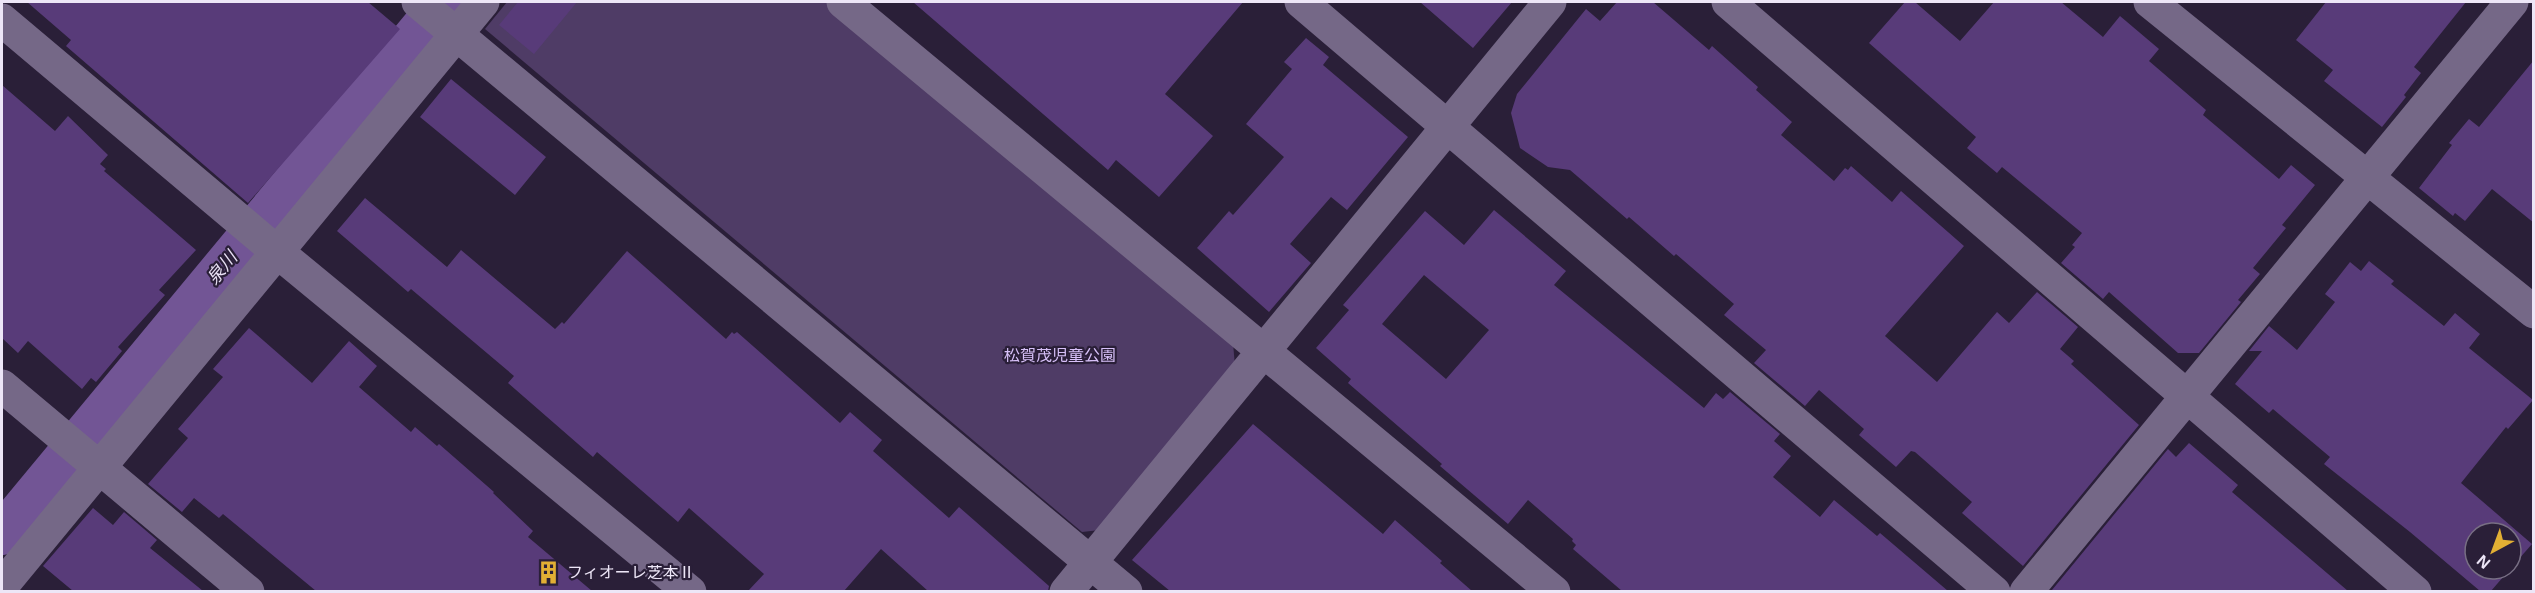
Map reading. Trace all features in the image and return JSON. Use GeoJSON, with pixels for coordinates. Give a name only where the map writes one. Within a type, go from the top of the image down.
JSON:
{"type":"FeatureCollection","features":[{"type":"Feature","properties":{"kind":"street"},"geometry":{"type":"LineString","coordinates":[[2,586],[83,454],[261,237],[435,16],[483,2]]}},
{"type":"Feature","properties":{"kind":"street"},"geometry":{"type":"LineString","coordinates":[[843,2],[1554,591]]}},
{"type":"Feature","properties":{"kind":"street"},"geometry":{"type":"LineString","coordinates":[[1301,2],[1994,591]]}},
{"type":"Feature","properties":{"kind":"street"},"geometry":{"type":"LineString","coordinates":[[1066,591],[1550,2]]}},
{"type":"Feature","properties":{"kind":"street"},"geometry":{"type":"LineString","coordinates":[[1728,2],[2415,591]]}},
{"type":"Feature","properties":{"kind":"street"},"geometry":{"type":"LineString","coordinates":[[2150,2],[2534,312]]}},
{"type":"Feature","properties":{"kind":"street"},"geometry":{"type":"LineString","coordinates":[[2026,591],[2512,2]]}},
{"type":"Feature","properties":{"kind":"street"},"geometry":{"type":"LineString","coordinates":[[435,16],[1126,591]]}},
{"type":"Feature","properties":{"kind":"street"},"geometry":{"type":"LineString","coordinates":[[2,20],[690,591]]}},
{"type":"Feature","properties":{"kind":"street"},"geometry":{"type":"LineString","coordinates":[[2,386],[248,591]]}},
{"type":"Feature","properties":{"kind":"green space","name":"松賀茂児童公園"},"geometry":{"type":"Polygon","coordinates":[[[507,2],[827,2],[1233,343],[1235,366],[1100,530],[1082,532],[485,29],[507,2]]]}},
{"type":"Feature","properties":{"kind":"building"},"geometry":{"type":"Polygon","coordinates":[[[27,2],[368,2],[400,29],[248,203],[66,46],[71,40],[27,2]]]}},
{"type":"Feature","properties":{"kind":"building"},"geometry":{"type":"Polygon","coordinates":[[[518,2],[577,2],[534,54],[499,25],[518,2]]]}},
{"type":"Feature","properties":{"kind":"building"},"geometry":{"type":"Polygon","coordinates":[[[913,2],[1243,2],[1165,94],[1213,136],[1159,197],[1116,160],[1108,170],[913,2]]]}},
{"type":"Feature","properties":{"kind":"building"},"geometry":{"type":"Polygon","coordinates":[[[1420,2],[1512,2],[1473,48],[1420,2]]]}},
{"type":"Feature","properties":{"kind":"building"},"geometry":{"type":"Polygon","coordinates":[[[1617,2],[1653,2],[1709,50],[1712,46],[1758,87],[1756,90],[1792,122],[1781,135],[1834,181],[1845,168],[1848,170],[1851,166],[1892,202],[1901,191],[1964,246],[1885,336],[1937,382],[1997,312],[2009,323],[2037,292],[2078,327],[2060,349],[2074,361],[2071,364],[2139,425],[2023,566],[1962,513],[1972,502],[1915,452],[1911,451],[1896,467],[1859,435],[1864,429],[1819,390],[1805,406],[1754,363],[1766,350],[1724,315],[1734,304],[1676,254],[1674,256],[1629,217],[1627,219],[1570,170],[1548,167],[1520,148],[1511,113],[1517,94],[1586,9],[1600,21],[1617,2]]]}},
{"type":"Feature","properties":{"kind":"building"},"geometry":{"type":"Polygon","coordinates":[[[1905,2],[1915,2],[1960,41],[1994,2],[2061,2],[2103,37],[2120,16],[2159,49],[2149,61],[2206,110],[2203,115],[2279,179],[2291,165],[2315,185],[2282,225],[2286,228],[2253,268],[2260,274],[2238,300],[2241,302],[2199,353],[2178,353],[2109,292],[2103,299],[2061,263],[2075,247],[2072,245],[2082,233],[2002,167],[1997,173],[1967,148],[1976,137],[1869,43],[1905,2]]]}},
{"type":"Feature","properties":{"kind":"building"},"geometry":{"type":"Polygon","coordinates":[[[2326,2],[2466,2],[2414,67],[2421,73],[2404,95],[2406,97],[2382,127],[2324,81],[2333,70],[2296,40],[2326,2]]]}},
{"type":"Feature","properties":{"kind":"building"},"geometry":{"type":"Polygon","coordinates":[[[1306,38],[1329,57],[1323,65],[1408,137],[1347,210],[1331,197],[1290,244],[1311,263],[1269,312],[1197,248],[1229,211],[1233,215],[1284,157],[1246,124],[1292,69],[1284,62],[1306,38]]]}},
{"type":"Feature","properties":{"kind":"building"},"geometry":{"type":"Polygon","coordinates":[[[2534,60],[2534,223],[2492,189],[2465,221],[2455,213],[2453,216],[2419,188],[2452,145],[2449,143],[2469,119],[2479,127],[2534,60]]]}},
{"type":"Feature","properties":{"kind":"building"},"geometry":{"type":"Polygon","coordinates":[[[451,79],[546,157],[515,195],[420,117],[451,79]]]}},
{"type":"Feature","properties":{"kind":"building"},"geometry":{"type":"Polygon","coordinates":[[[2,85],[55,131],[68,116],[108,155],[100,164],[106,169],[104,171],[196,250],[159,290],[165,295],[118,347],[122,351],[96,382],[91,378],[82,389],[28,341],[18,353],[2,338],[2,85]]]}},
{"type":"Feature","properties":{"kind":"building"},"geometry":{"type":"Polygon","coordinates":[[[365,198],[447,267],[461,250],[555,329],[562,322],[564,324],[627,251],[726,339],[732,332],[734,334],[737,332],[840,423],[850,412],[882,440],[873,451],[949,518],[959,507],[1049,586],[1048,591],[928,591],[881,549],[844,591],[748,591],[764,574],[689,508],[678,522],[597,452],[593,457],[508,383],[514,376],[411,289],[408,292],[337,231],[365,198]]]}},
{"type":"Feature","properties":{"kind":"building"},"geometry":{"type":"Polygon","coordinates":[[[1494,210],[1566,271],[1554,285],[1704,408],[1716,393],[1723,399],[1730,392],[1780,434],[1774,441],[1791,456],[1773,477],[1820,517],[1834,500],[1877,536],[1880,533],[1948,591],[1622,591],[1573,549],[1576,545],[1573,539],[1528,500],[1508,524],[1348,383],[1351,379],[1316,348],[1349,310],[1343,305],[1425,211],[1464,245],[1494,210]],[[1424,275],[1382,324],[1446,379],[1489,330],[1424,275]]]}},
{"type":"Feature","properties":{"kind":"building"},"geometry":{"type":"Polygon","coordinates":[[[2369,261],[2394,281],[2391,284],[2444,326],[2455,313],[2480,334],[2469,348],[2533,400],[2508,429],[2506,427],[2461,483],[2505,521],[2463,521],[2463,577],[2324,464],[2330,457],[2273,409],[2269,413],[2235,384],[2262,351],[2249,351],[2269,326],[2297,350],[2335,302],[2325,294],[2350,262],[2361,271],[2369,261]]]}},
{"type":"Feature","properties":{"kind":"building"},"geometry":{"type":"Polygon","coordinates":[[[249,328],[312,383],[349,341],[377,366],[359,387],[411,432],[415,427],[437,446],[439,444],[494,492],[533,531],[528,537],[592,591],[316,591],[223,514],[219,518],[194,498],[182,512],[148,484],[188,438],[178,429],[223,377],[213,369],[249,328]]]}},
{"type":"Feature","properties":{"kind":"building"},"geometry":{"type":"Polygon","coordinates":[[[1253,424],[1383,534],[1395,520],[1472,591],[1170,591],[1132,560],[1253,424]]]}},
{"type":"Feature","properties":{"kind":"building"},"geometry":{"type":"Polygon","coordinates":[[[2189,443],[2238,485],[2232,492],[2348,591],[2052,590],[2168,449],[2176,457],[2189,443]]]}},
{"type":"Feature","properties":{"kind":"building"},"geometry":{"type":"Polygon","coordinates":[[[93,508],[113,525],[124,512],[157,540],[150,548],[203,591],[73,591],[43,566],[93,508]]]}},
{"type":"Feature","properties":{"kind":"building"},"geometry":{"type":"Polygon","coordinates":[[[2523,536],[2532,544],[2523,554],[2523,536]]]}},
{"type":"Feature","properties":{"kind":"building"},"geometry":{"type":"Polygon","coordinates":[[[2468,581],[2500,581],[2491,591],[2480,591],[2468,581]]]}},
{"type":"Feature","properties":{"kind":"waterway","name":"泉川"},"geometry":{"type":"LineString","coordinates":[[2,534],[443,2]]}},
{"type":"Feature","properties":{"kind":"place","name":"フィオーレ芝本Ⅱ"},"geometry":{"type":"Point","coordinates":[549,572]}}]}
